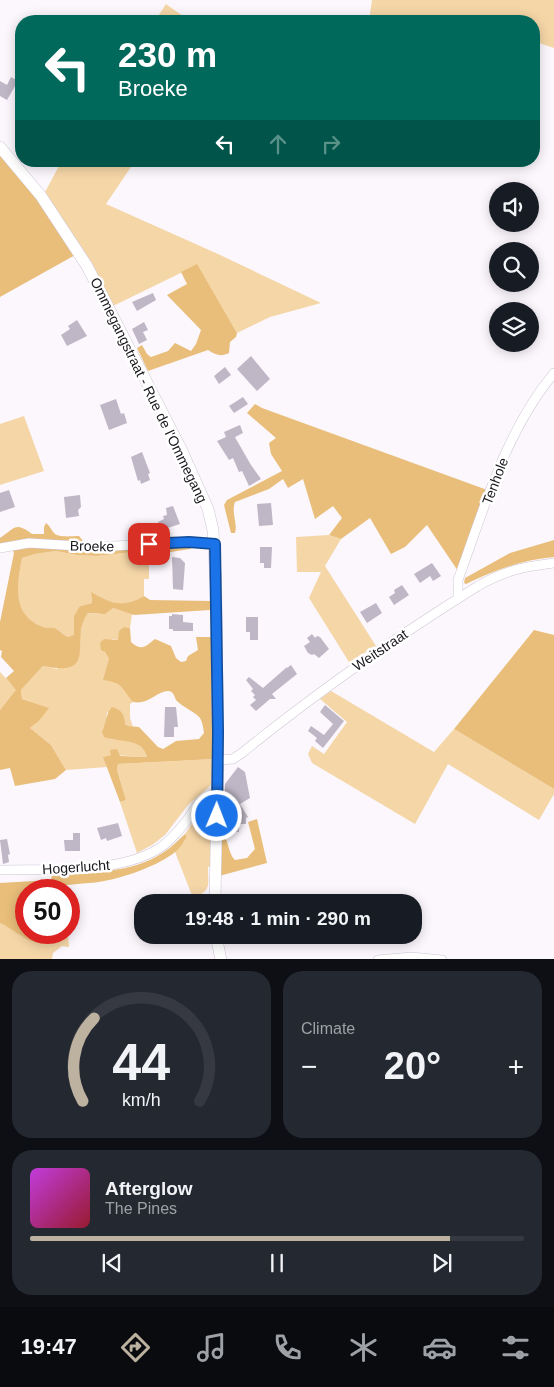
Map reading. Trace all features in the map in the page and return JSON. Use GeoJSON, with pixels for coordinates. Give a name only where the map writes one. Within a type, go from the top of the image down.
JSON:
{"type":"FeatureCollection","features":[{"type":"Feature","properties":{"kind":"main road","name":"Ommegangstraat - Rue de l'Ommegang"},"geometry":{"type":"LineString","coordinates":[[0,147],[15,165]]}},
{"type":"Feature","properties":{"kind":"main road","name":"Ommegangstraat - Rue de l'Ommegang"},"geometry":{"type":"LineString","coordinates":[[17,167],[41,196],[91,272],[202,494],[212,525],[215,544],[218,760],[215,894]]}},
{"type":"Feature","properties":{"kind":"main road"},"geometry":{"type":"LineString","coordinates":[[218,944],[221,959]]}},
{"type":"Feature","properties":{"kind":"street","name":"Tenhole"},"geometry":{"type":"LineString","coordinates":[[458,598],[458,580],[507,451],[518,426],[532,402],[554,373]]}},
{"type":"Feature","properties":{"kind":"street","name":"Broeke"},"geometry":{"type":"LineString","coordinates":[[0,548],[29,543],[95,547],[183,542],[215,544]]}},
{"type":"Feature","properties":{"kind":"street","name":"Weitstraat"},"geometry":{"type":"LineString","coordinates":[[218,760],[233,758],[242,753],[324,688],[491,578],[514,569],[554,564]]}},
{"type":"Feature","properties":{"kind":"street","name":"Hogerlucht"},"geometry":{"type":"LineString","coordinates":[[0,870],[101,867],[147,856],[162,846],[186,822],[200,802],[208,799],[218,800]]}},
{"type":"Feature","properties":{"kind":"street"},"geometry":{"type":"LineString","coordinates":[[389,959],[412,957],[432,959]]}},
{"type":"Feature","properties":{"kind":"shaded area"},"geometry":{"type":"Polygon","coordinates":[[[372,0],[554,0],[554,48],[540,43],[540,15],[370,15],[372,0]]]}},
{"type":"Feature","properties":{"kind":"shaded area"},"geometry":{"type":"Polygon","coordinates":[[[166,4],[182,15],[159,15],[166,4]]]}},
{"type":"Feature","properties":{"kind":"shaded area"},"geometry":{"type":"Polygon","coordinates":[[[0,150],[27,180],[77,254],[0,297],[0,150]]]}},
{"type":"Feature","properties":{"kind":"shaded area"},"geometry":{"type":"Polygon","coordinates":[[[58,167],[131,167],[106,204],[321,303],[270,317],[237,333],[197,265],[113,306],[44,194],[58,167]]]}},
{"type":"Feature","properties":{"kind":"shaded area"},"geometry":{"type":"Polygon","coordinates":[[[197,264],[237,333],[236,337],[230,342],[229,353],[219,355],[208,350],[148,371],[137,348],[142,345],[151,357],[168,351],[175,343],[191,351],[196,344],[201,330],[167,295],[187,284],[181,272],[197,264]]]}},
{"type":"Feature","properties":{"kind":"shaded area"},"geometry":{"type":"Polygon","coordinates":[[[255,404],[490,491],[458,571],[427,525],[405,547],[391,554],[370,518],[341,539],[329,535],[342,518],[333,506],[315,519],[303,479],[288,488],[283,479],[269,489],[235,502],[236,529],[235,533],[231,533],[224,505],[227,500],[282,471],[271,454],[269,443],[276,438],[247,413],[255,404]]]}},
{"type":"Feature","properties":{"kind":"shaded area"},"geometry":{"type":"Polygon","coordinates":[[[24,416],[44,471],[0,485],[0,424],[24,416]]]}},
{"type":"Feature","properties":{"kind":"shaded area"},"geometry":{"type":"Polygon","coordinates":[[[46,523],[56,535],[79,536],[84,542],[86,549],[126,541],[155,538],[182,537],[195,539],[193,547],[190,549],[158,554],[133,552],[97,556],[56,551],[22,558],[18,589],[19,598],[21,607],[33,622],[43,627],[55,628],[68,637],[74,635],[74,616],[80,606],[92,603],[91,592],[117,603],[129,602],[144,596],[150,600],[210,601],[210,610],[134,615],[113,608],[105,614],[88,613],[83,623],[80,654],[77,661],[72,666],[61,668],[43,666],[21,690],[22,699],[49,708],[39,721],[30,728],[51,745],[66,770],[55,779],[15,786],[10,768],[0,770],[0,710],[16,690],[6,678],[14,671],[1,657],[2,651],[0,650],[0,622],[14,553],[10,545],[0,546],[0,538],[15,527],[22,528],[32,534],[44,534],[46,523]]]}},
{"type":"Feature","properties":{"kind":"shaded area"},"geometry":{"type":"Polygon","coordinates":[[[329,535],[341,539],[325,566],[376,646],[349,662],[309,598],[321,572],[297,572],[296,537],[329,535]]]}},
{"type":"Feature","properties":{"kind":"shaded area"},"geometry":{"type":"Polygon","coordinates":[[[554,540],[554,557],[520,563],[487,574],[466,584],[464,583],[465,578],[510,553],[554,540]]]}},
{"type":"Feature","properties":{"kind":"shaded area"},"geometry":{"type":"Polygon","coordinates":[[[56,551],[97,556],[133,552],[149,554],[149,579],[144,579],[144,596],[129,602],[117,603],[105,600],[91,593],[92,603],[80,606],[74,636],[68,637],[55,628],[43,627],[32,622],[25,615],[18,598],[22,558],[56,551]]]}},
{"type":"Feature","properties":{"kind":"shaded area"},"geometry":{"type":"Polygon","coordinates":[[[113,608],[132,614],[130,628],[124,627],[118,640],[112,639],[105,652],[116,682],[125,690],[133,702],[130,704],[130,718],[133,727],[128,726],[107,712],[105,727],[109,739],[137,744],[145,751],[147,757],[111,755],[104,757],[107,767],[66,770],[51,745],[30,728],[39,721],[48,708],[22,699],[21,690],[43,666],[57,669],[81,631],[83,619],[88,613],[99,614],[113,608]]]}},
{"type":"Feature","properties":{"kind":"shaded area"},"geometry":{"type":"Polygon","coordinates":[[[124,627],[130,628],[131,642],[138,647],[144,647],[155,639],[171,646],[176,658],[181,662],[186,661],[188,656],[198,650],[196,637],[211,637],[214,759],[118,764],[117,770],[126,800],[120,802],[103,757],[111,755],[110,750],[117,749],[120,756],[147,757],[140,746],[135,743],[104,737],[102,732],[108,712],[112,707],[122,713],[125,724],[139,727],[158,747],[163,749],[176,741],[199,739],[204,733],[200,718],[178,702],[171,692],[165,691],[149,700],[133,702],[119,685],[103,680],[109,659],[105,652],[101,650],[100,643],[104,639],[118,640],[119,631],[124,627]]]}},
{"type":"Feature","properties":{"kind":"shaded area"},"geometry":{"type":"Polygon","coordinates":[[[534,630],[554,635],[554,789],[454,729],[534,630]]]}},
{"type":"Feature","properties":{"kind":"shaded area"},"geometry":{"type":"Polygon","coordinates":[[[0,672],[17,690],[0,710],[0,672]]]}},
{"type":"Feature","properties":{"kind":"shaded area"},"geometry":{"type":"Polygon","coordinates":[[[331,691],[434,752],[454,729],[554,789],[554,794],[539,820],[448,764],[415,824],[312,763],[308,754],[312,746],[324,754],[347,722],[320,699],[331,691]]]}},
{"type":"Feature","properties":{"kind":"shaded area"},"geometry":{"type":"Polygon","coordinates":[[[214,759],[214,781],[210,786],[188,805],[165,835],[137,853],[120,802],[126,800],[117,770],[118,764],[214,759]]]}},
{"type":"Feature","properties":{"kind":"shaded area"},"geometry":{"type":"Polygon","coordinates":[[[204,808],[212,812],[213,866],[208,867],[208,887],[206,890],[200,894],[191,894],[175,852],[187,837],[185,834],[204,808]]]}},
{"type":"Feature","properties":{"kind":"shaded area"},"geometry":{"type":"Polygon","coordinates":[[[257,819],[267,863],[219,876],[220,832],[225,838],[235,860],[247,858],[255,849],[248,822],[257,819]]]}},
{"type":"Feature","properties":{"kind":"shaded area"},"geometry":{"type":"Polygon","coordinates":[[[185,834],[187,837],[177,851],[160,862],[131,874],[99,882],[80,883],[80,879],[51,879],[52,875],[110,871],[124,868],[152,859],[167,850],[185,834]]]}},
{"type":"Feature","properties":{"kind":"shaded area"},"geometry":{"type":"Polygon","coordinates":[[[15,882],[15,932],[0,923],[0,883],[15,882]]]}},
{"type":"Feature","properties":{"kind":"shaded area"},"geometry":{"type":"Polygon","coordinates":[[[0,923],[15,931],[15,944],[69,944],[69,947],[62,946],[53,953],[52,959],[0,959],[0,923]]]}},
{"type":"Feature","properties":{"kind":"building"},"geometry":{"type":"Polygon","coordinates":[[[11,77],[15,79],[15,86],[7,100],[0,96],[0,81],[7,85],[11,77]]]}},
{"type":"Feature","properties":{"kind":"building"},"geometry":{"type":"Polygon","coordinates":[[[153,293],[156,300],[137,311],[132,302],[153,293]]]}},
{"type":"Feature","properties":{"kind":"building"},"geometry":{"type":"Polygon","coordinates":[[[77,320],[87,336],[67,346],[61,335],[70,329],[68,326],[77,320]]]}},
{"type":"Feature","properties":{"kind":"building"},"geometry":{"type":"Polygon","coordinates":[[[144,322],[148,330],[143,332],[147,340],[139,344],[132,329],[144,322]]]}},
{"type":"Feature","properties":{"kind":"building"},"geometry":{"type":"Polygon","coordinates":[[[251,356],[270,379],[257,391],[237,369],[251,356]]]}},
{"type":"Feature","properties":{"kind":"building"},"geometry":{"type":"Polygon","coordinates":[[[225,367],[231,375],[219,384],[214,376],[225,367]]]}},
{"type":"Feature","properties":{"kind":"building"},"geometry":{"type":"Polygon","coordinates":[[[243,397],[248,404],[234,413],[229,406],[243,397]]]}},
{"type":"Feature","properties":{"kind":"building"},"geometry":{"type":"Polygon","coordinates":[[[116,399],[121,414],[124,413],[127,423],[109,430],[100,405],[116,399]]]}},
{"type":"Feature","properties":{"kind":"building"},"geometry":{"type":"Polygon","coordinates":[[[240,425],[243,433],[235,437],[261,479],[249,486],[242,471],[239,472],[233,458],[229,460],[217,441],[226,437],[224,432],[240,425]]]}},
{"type":"Feature","properties":{"kind":"building"},"geometry":{"type":"Polygon","coordinates":[[[142,452],[150,473],[148,474],[150,480],[141,484],[140,480],[138,481],[131,457],[142,452]]]}},
{"type":"Feature","properties":{"kind":"building"},"geometry":{"type":"Polygon","coordinates":[[[9,490],[15,507],[0,512],[0,493],[9,490]]]}},
{"type":"Feature","properties":{"kind":"building"},"geometry":{"type":"Polygon","coordinates":[[[80,495],[81,507],[78,510],[79,516],[66,518],[64,497],[80,495]]]}},
{"type":"Feature","properties":{"kind":"building"},"geometry":{"type":"Polygon","coordinates":[[[271,503],[273,525],[259,526],[257,504],[271,503]]]}},
{"type":"Feature","properties":{"kind":"building"},"geometry":{"type":"Polygon","coordinates":[[[173,506],[180,524],[161,530],[158,522],[164,519],[163,516],[167,515],[166,508],[173,506]]]}},
{"type":"Feature","properties":{"kind":"building"},"geometry":{"type":"Polygon","coordinates":[[[260,547],[272,547],[271,568],[264,568],[264,563],[260,563],[260,547]]]}},
{"type":"Feature","properties":{"kind":"building"},"geometry":{"type":"Polygon","coordinates":[[[172,557],[180,558],[185,563],[183,590],[173,589],[172,557]]]}},
{"type":"Feature","properties":{"kind":"building"},"geometry":{"type":"Polygon","coordinates":[[[432,563],[441,576],[433,581],[430,576],[420,583],[414,574],[432,563]]]}},
{"type":"Feature","properties":{"kind":"building"},"geometry":{"type":"Polygon","coordinates":[[[402,585],[409,595],[394,605],[389,597],[395,593],[394,590],[402,585]]]}},
{"type":"Feature","properties":{"kind":"building"},"geometry":{"type":"Polygon","coordinates":[[[376,603],[382,613],[367,623],[360,612],[376,603]]]}},
{"type":"Feature","properties":{"kind":"building"},"geometry":{"type":"Polygon","coordinates":[[[172,614],[183,615],[183,622],[193,623],[193,631],[173,631],[173,629],[169,629],[169,616],[172,616],[172,614]]]}},
{"type":"Feature","properties":{"kind":"building"},"geometry":{"type":"Polygon","coordinates":[[[246,617],[258,617],[258,640],[250,640],[250,632],[246,632],[246,617]]]}},
{"type":"Feature","properties":{"kind":"building"},"geometry":{"type":"Polygon","coordinates":[[[312,634],[315,638],[317,636],[320,637],[329,649],[319,658],[314,654],[308,653],[304,646],[310,642],[307,638],[312,634]]]}},
{"type":"Feature","properties":{"kind":"building"},"geometry":{"type":"Polygon","coordinates":[[[291,665],[297,674],[272,694],[276,699],[270,699],[256,711],[250,705],[256,700],[253,697],[255,695],[246,680],[249,677],[263,688],[291,665]]]}},
{"type":"Feature","properties":{"kind":"building"},"geometry":{"type":"Polygon","coordinates":[[[325,705],[344,721],[323,748],[315,741],[317,738],[308,731],[311,726],[324,735],[333,724],[320,712],[325,705]]]}},
{"type":"Feature","properties":{"kind":"building"},"geometry":{"type":"Polygon","coordinates":[[[165,707],[176,707],[178,727],[174,727],[174,737],[164,737],[165,707]]]}},
{"type":"Feature","properties":{"kind":"building"},"geometry":{"type":"Polygon","coordinates":[[[238,767],[245,772],[250,798],[240,804],[248,817],[246,818],[246,824],[239,824],[239,832],[232,832],[232,824],[224,824],[225,784],[238,767]]]}},
{"type":"Feature","properties":{"kind":"building"},"geometry":{"type":"Polygon","coordinates":[[[118,823],[122,836],[107,841],[106,838],[101,840],[97,828],[118,823]]]}},
{"type":"Feature","properties":{"kind":"building"},"geometry":{"type":"Polygon","coordinates":[[[73,833],[80,833],[80,851],[65,851],[64,840],[73,840],[73,833]]]}},
{"type":"Feature","properties":{"kind":"building"},"geometry":{"type":"Polygon","coordinates":[[[7,839],[10,854],[8,855],[9,862],[3,864],[0,840],[7,839]]]}},
{"type":"Feature","properties":{"kind":"route"},"geometry":{"type":"LineString","coordinates":[[149,544],[189,542],[215,544],[218,732],[217,816]]}}]}
